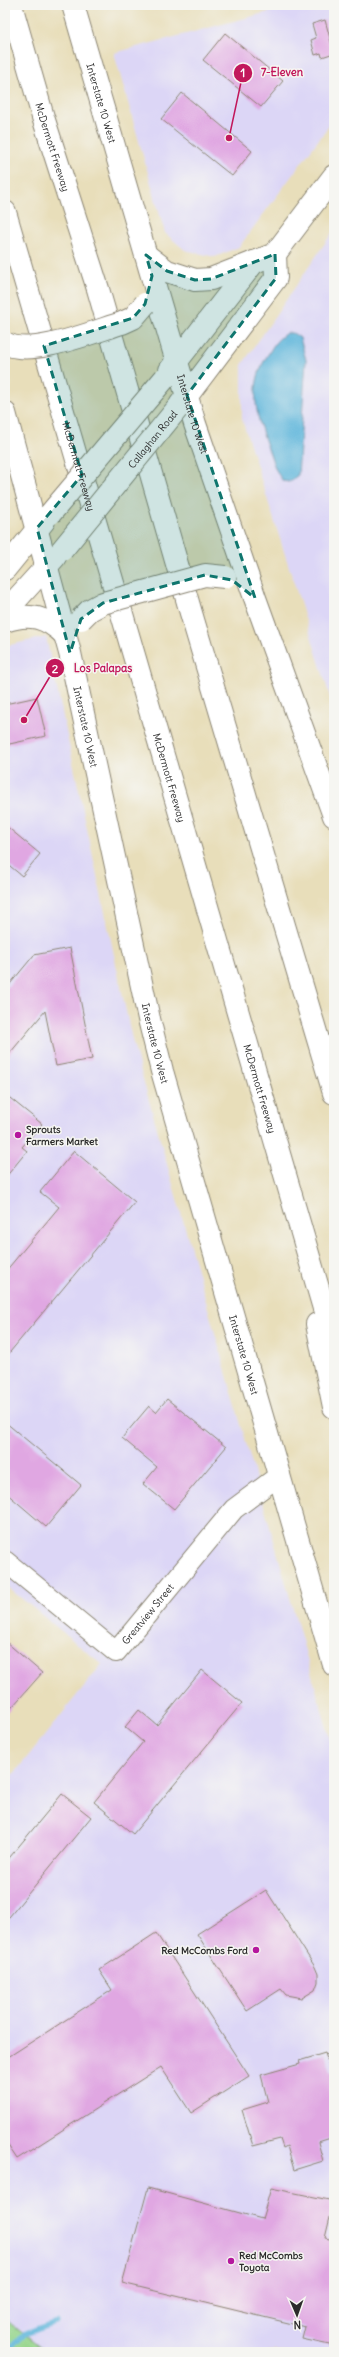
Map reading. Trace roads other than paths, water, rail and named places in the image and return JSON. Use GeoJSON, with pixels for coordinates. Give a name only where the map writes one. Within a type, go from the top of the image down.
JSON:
{"type":"FeatureCollection","features":[{"type":"Feature","properties":{"kind":"main road","name":"McDermott Freeway"},"geometry":{"type":"LineString","coordinates":[[11,5],[43,117],[98,289],[193,620],[334,1094]]}},
{"type":"Feature","properties":{"kind":"main road","name":"Interstate 10 West"},"geometry":{"type":"LineString","coordinates":[[73,5],[152,276],[170,369],[334,816]]}},
{"type":"Feature","properties":{"kind":"main road"},"geometry":{"type":"LineString","coordinates":[[146,255],[167,270],[195,280],[212,279],[275,254],[334,176]]}},
{"type":"Feature","properties":{"kind":"main road","name":"McDermott Freeway"},"geometry":{"type":"LineString","coordinates":[[5,212],[334,1343]]}},
{"type":"Feature","properties":{"kind":"main road","name":"Callaghan Road"},"geometry":{"type":"LineString","coordinates":[[5,612],[54,558],[182,402],[276,278],[275,254]]}},
{"type":"Feature","properties":{"kind":"main road"},"geometry":{"type":"LineString","coordinates":[[5,569],[170,369],[254,262]]}},
{"type":"Feature","properties":{"kind":"main road"},"geometry":{"type":"LineString","coordinates":[[5,343],[10,346],[25,348],[42,346],[122,323],[132,318],[145,304],[152,276]]}},
{"type":"Feature","properties":{"kind":"main road","name":"Interstate 10 West"},"geometry":{"type":"LineString","coordinates":[[5,414],[44,521],[54,558],[68,644],[149,1019],[334,1665]]}},
{"type":"Feature","properties":{"kind":"main road"},"geometry":{"type":"LineString","coordinates":[[5,621],[20,616],[32,616],[51,622],[68,644],[81,619],[90,610],[103,604],[205,575],[224,577],[240,584],[255,598]]}},
{"type":"Feature","properties":{"kind":"main road"},"geometry":{"type":"LineString","coordinates":[[293,1203],[334,1407]]}},
{"type":"Feature","properties":{"kind":"street","name":"Greatview Street"},"geometry":{"type":"LineString","coordinates":[[5,1561],[116,1652],[234,1509],[280,1475]]}},
{"type":"Feature","properties":{"kind":"water"},"geometry":{"type":"Polygon","coordinates":[[[287,333],[293,333],[300,338],[306,360],[298,475],[289,482],[283,481],[275,467],[260,426],[256,401],[258,377],[262,365],[275,344],[287,333]]]}},
{"type":"Feature","properties":{"kind":"waterway"},"geometry":{"type":"LineString","coordinates":[[7,2352],[25,2334],[56,2323]]}},
{"type":"Feature","properties":{"kind":"place","name":"7-Eleven"},"geometry":{"type":"Point","coordinates":[229,138]}},
{"type":"Feature","properties":{"kind":"place","name":"Los Palapas"},"geometry":{"type":"Point","coordinates":[24,720]}},
{"type":"Feature","properties":{"kind":"place","name":"Sprouts Farmers Market"},"geometry":{"type":"Point","coordinates":[18,1135]}},
{"type":"Feature","properties":{"kind":"place","name":"Red McCombs Ford"},"geometry":{"type":"Point","coordinates":[256,1950]}},
{"type":"Feature","properties":{"kind":"place","name":"Red McCombs Toyota"},"geometry":{"type":"Point","coordinates":[231,2261]}}]}
